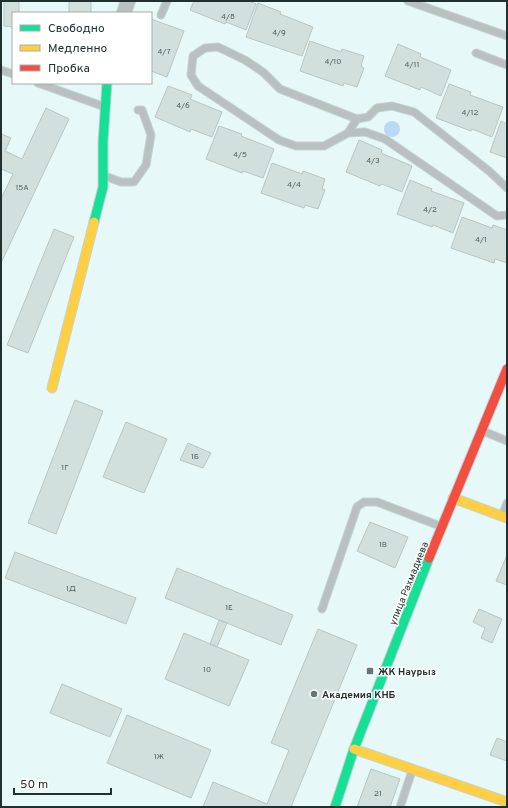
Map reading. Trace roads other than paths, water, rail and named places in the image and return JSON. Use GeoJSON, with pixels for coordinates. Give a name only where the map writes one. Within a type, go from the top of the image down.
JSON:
{"type":"FeatureCollection","features":[{"type":"Feature","properties":{"kind":"street"},"geometry":{"type":"LineString","coordinates":[[124,12],[128,1]]}},
{"type":"Feature","properties":{"kind":"street"},"geometry":{"type":"LineString","coordinates":[[52,388],[103,186],[105,107],[108,84]]}},
{"type":"Feature","properties":{"kind":"street","name":"улица Рахмадиева"},"geometry":{"type":"LineString","coordinates":[[335,807],[354,749],[453,498],[507,369]]}},
{"type":"Feature","properties":{"kind":"street"},"geometry":{"type":"LineString","coordinates":[[453,498],[504,517]]}},
{"type":"Feature","properties":{"kind":"street"},"geometry":{"type":"LineString","coordinates":[[354,749],[507,802]]}},
{"type":"Feature","properties":{"kind":"lane"},"geometry":{"type":"LineString","coordinates":[[161,15],[167,1]]}},
{"type":"Feature","properties":{"kind":"lane"},"geometry":{"type":"LineString","coordinates":[[408,1],[507,36]]}},
{"type":"Feature","properties":{"kind":"lane"},"geometry":{"type":"LineString","coordinates":[[507,188],[489,171],[414,112],[392,106],[377,108],[368,117],[358,119],[280,89],[263,72],[245,60],[218,47],[205,48],[193,56],[191,75],[198,86],[279,140],[296,146],[324,146],[348,133],[365,132],[385,139],[497,216],[507,215]]}},
{"type":"Feature","properties":{"kind":"lane"},"geometry":{"type":"LineString","coordinates":[[476,53],[507,65]]}},
{"type":"Feature","properties":{"kind":"lane"},"geometry":{"type":"LineString","coordinates":[[1,70],[12,74]]}},
{"type":"Feature","properties":{"kind":"lane"},"geometry":{"type":"LineString","coordinates":[[41,84],[105,107]]}},
{"type":"Feature","properties":{"kind":"lane"},"geometry":{"type":"LineString","coordinates":[[103,175],[121,182],[134,182],[146,165],[151,135],[142,110],[138,110]]}},
{"type":"Feature","properties":{"kind":"lane"},"geometry":{"type":"LineString","coordinates":[[348,133],[358,119]]}},
{"type":"Feature","properties":{"kind":"lane"},"geometry":{"type":"LineString","coordinates":[[481,430],[507,441]]}},
{"type":"Feature","properties":{"kind":"lane"},"geometry":{"type":"LineString","coordinates":[[322,609],[357,507],[364,502],[377,502],[442,526]]}},
{"type":"Feature","properties":{"kind":"lane"},"geometry":{"type":"LineString","coordinates":[[504,517],[507,503]]}},
{"type":"Feature","properties":{"kind":"lane"},"geometry":{"type":"LineString","coordinates":[[400,807],[413,769]]}},
{"type":"Feature","properties":{"kind":"water"},"geometry":{"type":"Polygon","coordinates":[[[392,121],[398,123],[400,129],[398,135],[392,137],[386,135],[384,129],[386,123],[392,121]]]}},
{"type":"Feature","properties":{"kind":"place","name":"ЖК Наурыз"},"geometry":{"type":"Point","coordinates":[370,671]}},
{"type":"Feature","properties":{"kind":"place","name":"Академия КНБ"},"geometry":{"type":"Point","coordinates":[314,694]}}]}
